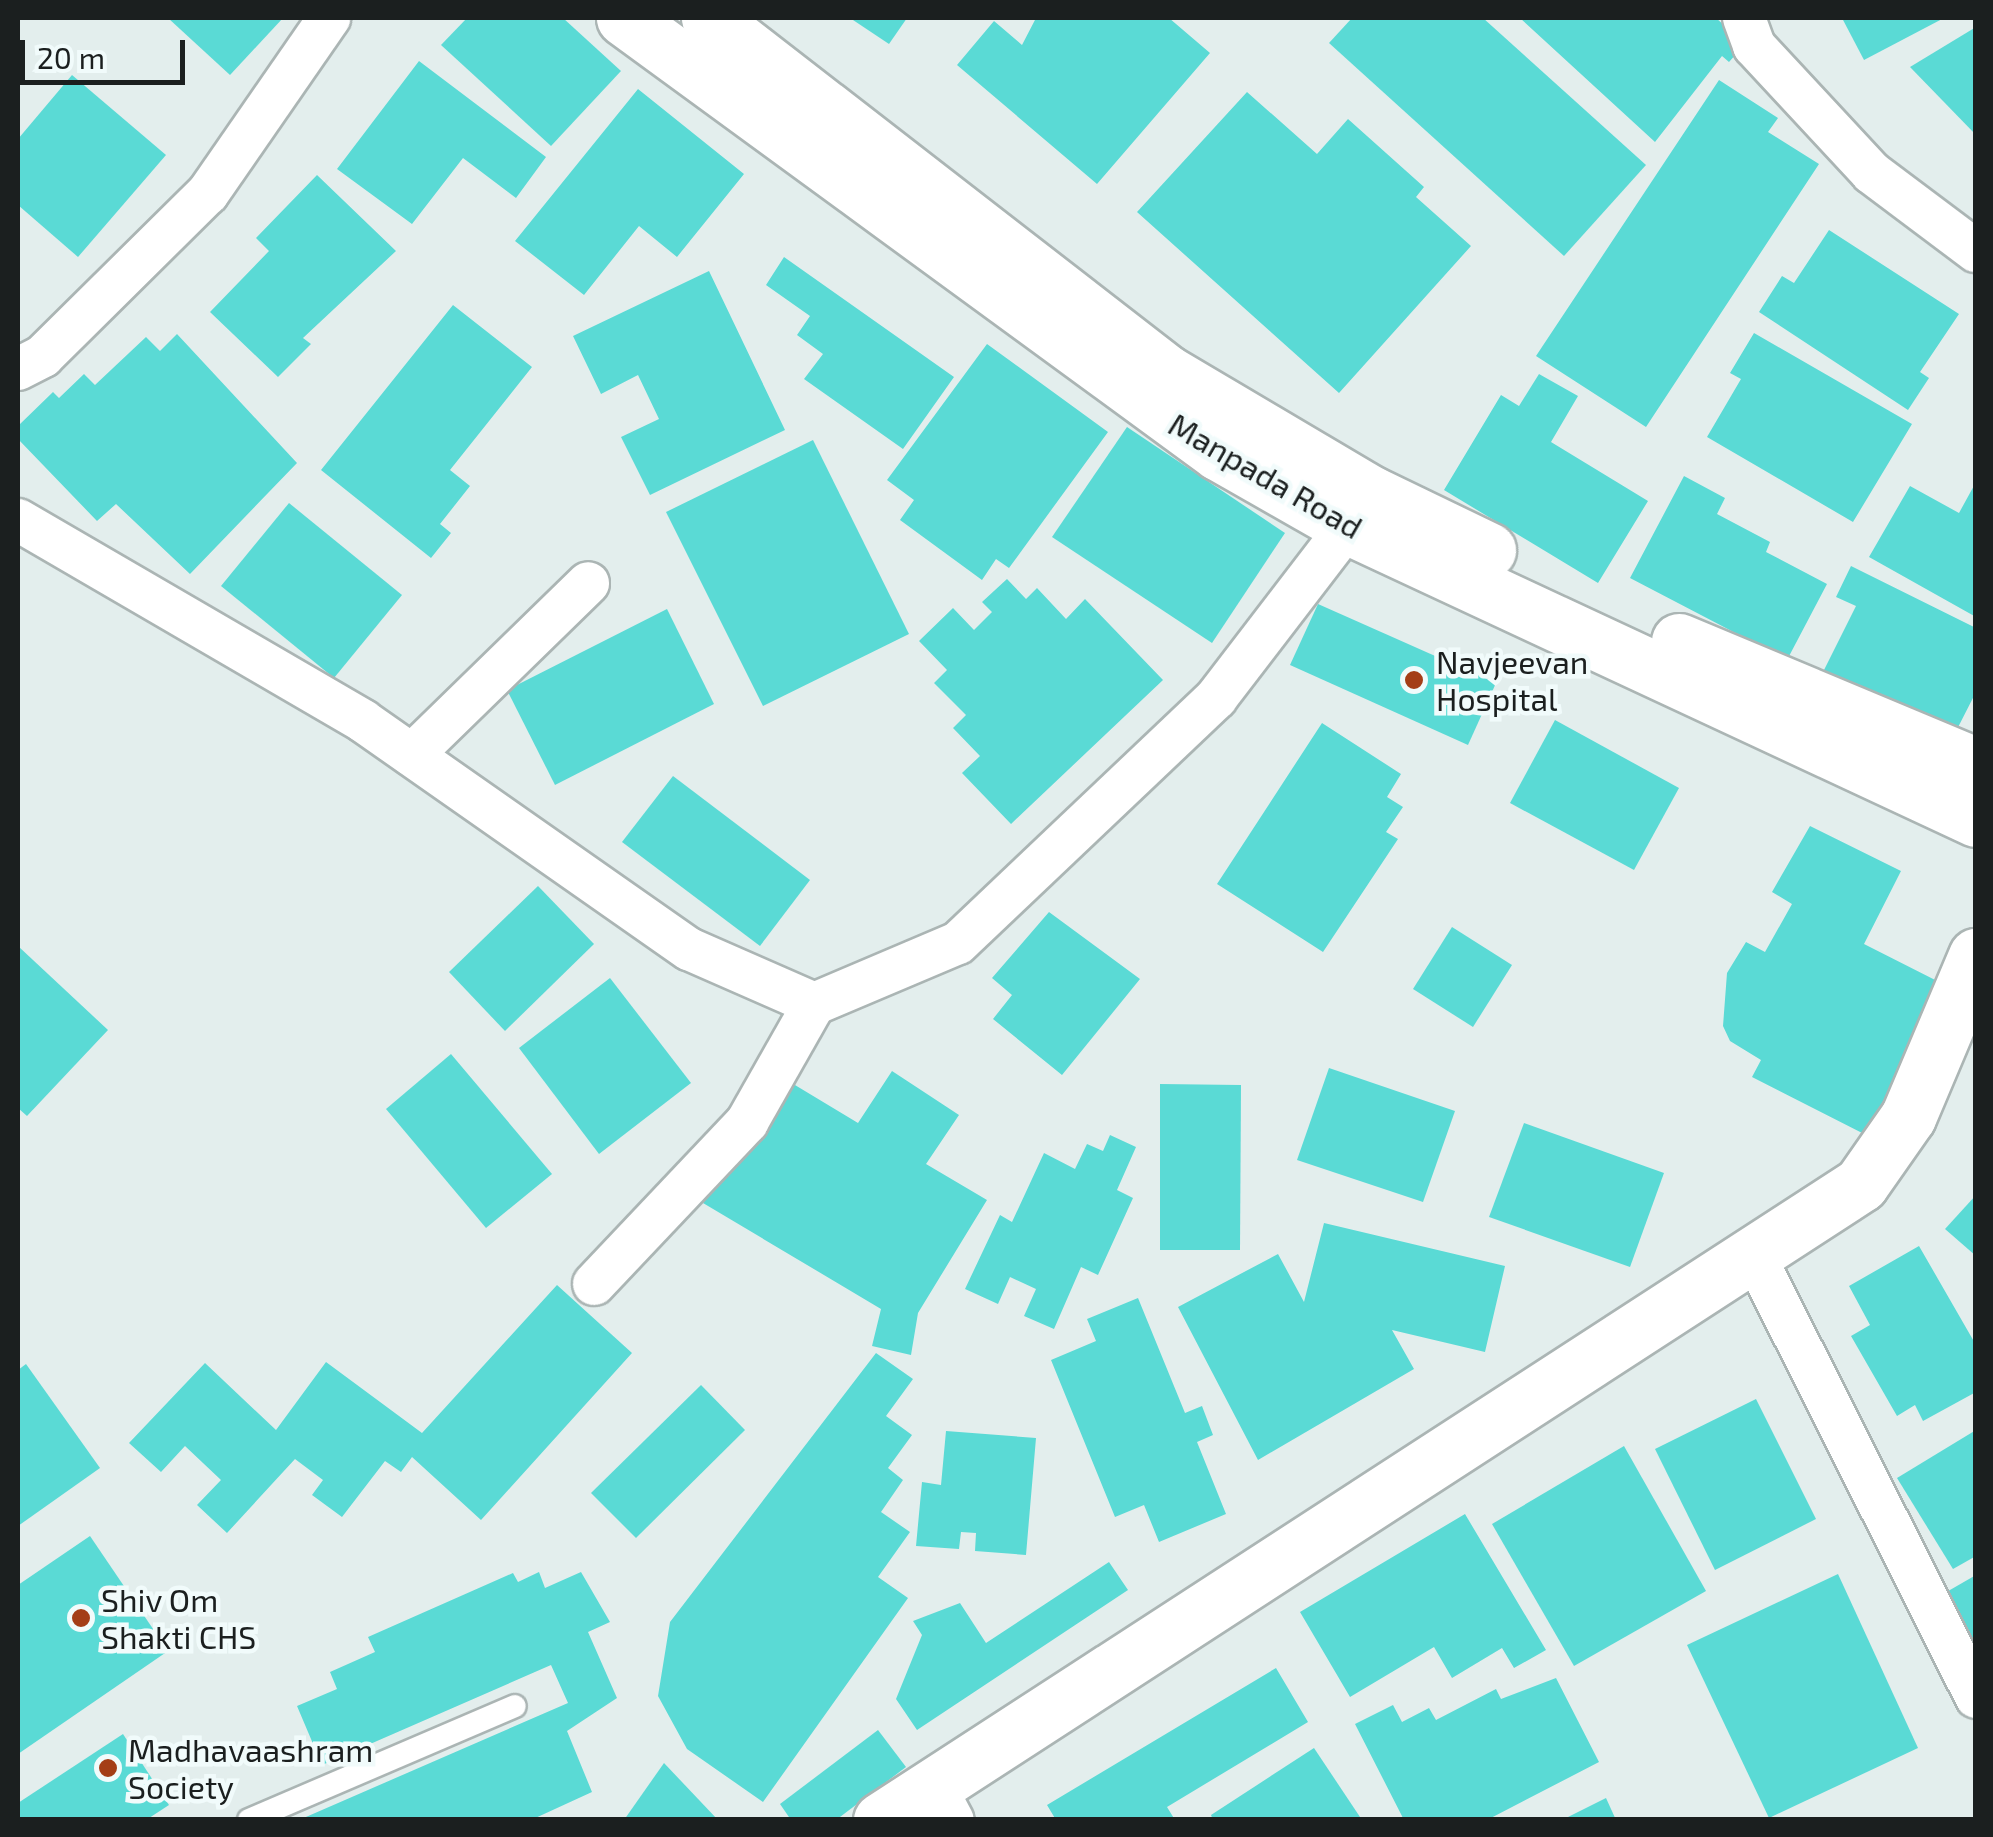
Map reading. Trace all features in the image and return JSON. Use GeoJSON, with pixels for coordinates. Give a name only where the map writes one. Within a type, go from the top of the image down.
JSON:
{"type":"FeatureCollection","features":[{"type":"Feature","properties":{"kind":"main road","name":"Manpada Road"},"geometry":{"type":"LineString","coordinates":[[624,18],[1077,357],[1360,510],[1976,820]]}},
{"type":"Feature","properties":{"kind":"main road","name":"Manpada Road"},"geometry":{"type":"LineString","coordinates":[[709,18],[1167,374],[1360,510],[1976,765]]}},
{"type":"Feature","properties":{"kind":"main road"},"geometry":{"type":"LineString","coordinates":[[881,1820],[943,1802],[1752,1253],[1860,1184],[1888,1152],[1976,956]]}},
{"type":"Feature","properties":{"kind":"street"},"geometry":{"type":"LineString","coordinates":[[18,369],[43,356],[208,193],[328,18]]}},
{"type":"Feature","properties":{"kind":"street"},"geometry":{"type":"LineString","coordinates":[[1744,18],[1754,46],[1872,173],[1976,250]]}},
{"type":"Feature","properties":{"kind":"street"},"geometry":{"type":"LineString","coordinates":[[594,1284],[748,1122],[814,1004],[958,944],[1216,698],[1360,510]]}},
{"type":"Feature","properties":{"kind":"street"},"geometry":{"type":"LineString","coordinates":[[18,520],[412,755],[689,949],[814,1004]]}},
{"type":"Feature","properties":{"kind":"street"},"geometry":{"type":"LineString","coordinates":[[412,755],[588,583]]}},
{"type":"Feature","properties":{"kind":"street"},"geometry":{"type":"LineString","coordinates":[[1752,1253],[1976,1697]]}},
{"type":"Feature","properties":{"kind":"lane"},"geometry":{"type":"LineString","coordinates":[[249,1820],[515,1706]]}},
{"type":"Feature","properties":{"kind":"building"},"geometry":{"type":"Polygon","coordinates":[[[168,18],[283,18],[230,75],[168,18]]]}},
{"type":"Feature","properties":{"kind":"building"},"geometry":{"type":"Polygon","coordinates":[[[467,18],[563,18],[621,71],[551,146],[441,45],[467,18]]]}},
{"type":"Feature","properties":{"kind":"building"},"geometry":{"type":"Polygon","coordinates":[[[850,18],[907,18],[889,44],[850,18]]]}},
{"type":"Feature","properties":{"kind":"building"},"geometry":{"type":"Polygon","coordinates":[[[1036,18],[1169,18],[1210,53],[1097,184],[957,65],[994,21],[1022,45],[1036,18]]]}},
{"type":"Feature","properties":{"kind":"building"},"geometry":{"type":"Polygon","coordinates":[[[1352,18],[1483,18],[1646,165],[1564,256],[1329,43],[1352,18]]]}},
{"type":"Feature","properties":{"kind":"building"},"geometry":{"type":"Polygon","coordinates":[[[1520,18],[1716,18],[1745,44],[1729,62],[1722,56],[1655,142],[1520,18]]]}},
{"type":"Feature","properties":{"kind":"building"},"geometry":{"type":"Polygon","coordinates":[[[1842,18],[1944,18],[1864,60],[1842,18]]]}},
{"type":"Feature","properties":{"kind":"building"},"geometry":{"type":"Polygon","coordinates":[[[1976,27],[1976,135],[1910,67],[1976,27]]]}},
{"type":"Feature","properties":{"kind":"building"},"geometry":{"type":"Polygon","coordinates":[[[419,61],[546,157],[516,198],[463,158],[412,224],[337,169],[419,61]]]}},
{"type":"Feature","properties":{"kind":"building"},"geometry":{"type":"Polygon","coordinates":[[[72,75],[166,155],[78,257],[18,205],[18,139],[72,75]]]}},
{"type":"Feature","properties":{"kind":"building"},"geometry":{"type":"Polygon","coordinates":[[[1719,80],[1778,118],[1768,132],[1819,164],[1646,427],[1536,356],[1719,80]]]}},
{"type":"Feature","properties":{"kind":"building"},"geometry":{"type":"Polygon","coordinates":[[[638,89],[744,174],[677,257],[639,226],[584,295],[515,241],[638,89]]]}},
{"type":"Feature","properties":{"kind":"building"},"geometry":{"type":"Polygon","coordinates":[[[1247,92],[1317,154],[1348,119],[1424,187],[1416,197],[1471,246],[1339,393],[1137,212],[1247,92]]]}},
{"type":"Feature","properties":{"kind":"building"},"geometry":{"type":"Polygon","coordinates":[[[317,175],[396,251],[303,338],[311,344],[278,377],[210,312],[269,251],[256,238],[317,175]]]}},
{"type":"Feature","properties":{"kind":"building"},"geometry":{"type":"Polygon","coordinates":[[[1829,230],[1959,314],[1920,372],[1929,378],[1908,410],[1759,312],[1782,276],[1794,283],[1829,230]]]}},
{"type":"Feature","properties":{"kind":"building"},"geometry":{"type":"Polygon","coordinates":[[[784,257],[954,377],[903,449],[804,379],[823,354],[797,335],[810,316],[766,285],[784,257]]]}},
{"type":"Feature","properties":{"kind":"building"},"geometry":{"type":"Polygon","coordinates":[[[709,271],[785,430],[650,495],[621,437],[659,419],[638,375],[601,394],[573,336],[709,271]]]}},
{"type":"Feature","properties":{"kind":"building"},"geometry":{"type":"Polygon","coordinates":[[[453,305],[532,367],[450,470],[470,486],[440,524],[451,533],[431,558],[321,470],[453,305]]]}},
{"type":"Feature","properties":{"kind":"building"},"geometry":{"type":"Polygon","coordinates":[[[1754,333],[1912,424],[1853,522],[1707,437],[1741,379],[1730,373],[1754,333]]]}},
{"type":"Feature","properties":{"kind":"building"},"geometry":{"type":"Polygon","coordinates":[[[177,334],[297,463],[190,574],[116,504],[97,521],[18,439],[18,426],[53,392],[59,398],[84,374],[95,385],[146,337],[160,351],[177,334]]]}},
{"type":"Feature","properties":{"kind":"building"},"geometry":{"type":"Polygon","coordinates":[[[987,344],[1108,432],[1009,568],[996,559],[982,580],[900,520],[914,500],[887,480],[987,344]]]}},
{"type":"Feature","properties":{"kind":"building"},"geometry":{"type":"Polygon","coordinates":[[[1539,374],[1578,396],[1551,442],[1648,501],[1598,583],[1444,490],[1501,395],[1519,406],[1539,374]]]}},
{"type":"Feature","properties":{"kind":"building"},"geometry":{"type":"Polygon","coordinates":[[[1127,427],[1285,533],[1212,643],[1052,537],[1127,427]]]}},
{"type":"Feature","properties":{"kind":"building"},"geometry":{"type":"Polygon","coordinates":[[[813,440],[909,634],[763,706],[666,512],[813,440]]]}},
{"type":"Feature","properties":{"kind":"building"},"geometry":{"type":"Polygon","coordinates":[[[1684,476],[1725,498],[1717,514],[1770,542],[1766,552],[1827,584],[1787,660],[1630,578],[1684,476]]]}},
{"type":"Feature","properties":{"kind":"building"},"geometry":{"type":"Polygon","coordinates":[[[1976,482],[1976,617],[1869,557],[1910,486],[1959,513],[1976,482]]]}},
{"type":"Feature","properties":{"kind":"building"},"geometry":{"type":"Polygon","coordinates":[[[289,503],[402,595],[334,678],[221,586],[289,503]]]}},
{"type":"Feature","properties":{"kind":"building"},"geometry":{"type":"Polygon","coordinates":[[[1851,566],[1976,628],[1976,692],[1950,743],[1820,678],[1856,606],[1836,597],[1851,566]]]}},
{"type":"Feature","properties":{"kind":"building"},"geometry":{"type":"Polygon","coordinates":[[[1007,579],[1026,599],[1037,588],[1066,619],[1085,599],[1163,680],[1011,824],[962,773],[980,756],[953,728],[966,715],[934,683],[947,670],[919,641],[953,608],[974,630],[992,612],[982,602],[1007,579]]]}},
{"type":"Feature","properties":{"kind":"building"},"geometry":{"type":"Polygon","coordinates":[[[1318,604],[1496,683],[1468,745],[1290,665],[1318,604]]]}},
{"type":"Feature","properties":{"kind":"building"},"geometry":{"type":"Polygon","coordinates":[[[667,609],[714,704],[555,785],[507,690],[667,609]]]}},
{"type":"Feature","properties":{"kind":"building"},"geometry":{"type":"Polygon","coordinates":[[[1555,720],[1679,788],[1634,870],[1510,803],[1555,720]]]}},
{"type":"Feature","properties":{"kind":"building"},"geometry":{"type":"Polygon","coordinates":[[[1322,723],[1401,774],[1387,797],[1403,807],[1386,832],[1398,839],[1323,952],[1217,884],[1322,723]]]}},
{"type":"Feature","properties":{"kind":"building"},"geometry":{"type":"Polygon","coordinates":[[[673,776],[810,880],[760,946],[622,842],[673,776]]]}},
{"type":"Feature","properties":{"kind":"building"},"geometry":{"type":"Polygon","coordinates":[[[1810,826],[1901,871],[1864,944],[1947,986],[1870,1137],[1752,1077],[1761,1060],[1730,1041],[1723,1026],[1727,973],[1746,942],[1765,952],[1792,904],[1772,892],[1810,826]]]}},
{"type":"Feature","properties":{"kind":"building"},"geometry":{"type":"Polygon","coordinates":[[[538,886],[594,944],[505,1031],[449,972],[538,886]]]}},
{"type":"Feature","properties":{"kind":"building"},"geometry":{"type":"Polygon","coordinates":[[[1049,912],[1140,979],[1062,1075],[993,1019],[1012,995],[992,978],[1049,912]]]}},
{"type":"Feature","properties":{"kind":"building"},"geometry":{"type":"Polygon","coordinates":[[[1452,927],[1512,965],[1473,1027],[1413,989],[1452,927]]]}},
{"type":"Feature","properties":{"kind":"building"},"geometry":{"type":"Polygon","coordinates":[[[18,946],[108,1030],[27,1116],[18,1108],[18,946]]]}},
{"type":"Feature","properties":{"kind":"building"},"geometry":{"type":"Polygon","coordinates":[[[610,978],[691,1083],[599,1154],[519,1048],[610,978]]]}},
{"type":"Feature","properties":{"kind":"building"},"geometry":{"type":"Polygon","coordinates":[[[451,1054],[552,1174],[486,1228],[386,1109],[451,1054]]]}},
{"type":"Feature","properties":{"kind":"building"},"geometry":{"type":"Polygon","coordinates":[[[1329,1068],[1455,1111],[1423,1202],[1297,1160],[1329,1068]]]}},
{"type":"Feature","properties":{"kind":"building"},"geometry":{"type":"Polygon","coordinates":[[[892,1071],[959,1115],[926,1164],[987,1200],[918,1313],[911,1355],[872,1346],[881,1309],[703,1203],[780,1076],[858,1123],[892,1071]]]}},
{"type":"Feature","properties":{"kind":"building"},"geometry":{"type":"Polygon","coordinates":[[[1160,1084],[1241,1085],[1240,1250],[1160,1250],[1160,1084]]]}},
{"type":"Feature","properties":{"kind":"building"},"geometry":{"type":"Polygon","coordinates":[[[1524,1123],[1664,1173],[1630,1267],[1489,1217],[1524,1123]]]}},
{"type":"Feature","properties":{"kind":"building"},"geometry":{"type":"Polygon","coordinates":[[[1110,1135],[1136,1147],[1117,1190],[1133,1198],[1098,1275],[1081,1267],[1054,1329],[1024,1316],[1036,1289],[1010,1277],[998,1304],[965,1289],[1000,1215],[1012,1222],[1044,1153],[1075,1169],[1087,1144],[1103,1151],[1110,1135]]]}},
{"type":"Feature","properties":{"kind":"building"},"geometry":{"type":"Polygon","coordinates":[[[1976,1195],[1976,1256],[1945,1229],[1976,1195]]]}},
{"type":"Feature","properties":{"kind":"building"},"geometry":{"type":"Polygon","coordinates":[[[1324,1223],[1505,1266],[1485,1352],[1392,1330],[1414,1369],[1258,1460],[1178,1307],[1278,1254],[1304,1302],[1324,1223]]]}},
{"type":"Feature","properties":{"kind":"building"},"geometry":{"type":"Polygon","coordinates":[[[1919,1246],[1976,1345],[1976,1392],[1923,1421],[1915,1405],[1897,1416],[1851,1336],[1870,1325],[1849,1286],[1919,1246]]]}},
{"type":"Feature","properties":{"kind":"building"},"geometry":{"type":"Polygon","coordinates":[[[557,1285],[632,1353],[481,1520],[412,1457],[401,1472],[385,1461],[342,1517],[312,1495],[323,1480],[295,1459],[227,1533],[197,1505],[221,1480],[185,1446],[161,1472],[129,1443],[205,1363],[276,1430],[326,1362],[422,1433],[557,1285]]]}},
{"type":"Feature","properties":{"kind":"building"},"geometry":{"type":"Polygon","coordinates":[[[1138,1298],[1185,1413],[1202,1406],[1213,1435],[1197,1442],[1226,1514],[1159,1542],[1144,1505],[1115,1517],[1051,1360],[1096,1341],[1087,1319],[1138,1298]]]}},
{"type":"Feature","properties":{"kind":"building"},"geometry":{"type":"Polygon","coordinates":[[[876,1353],[913,1379],[886,1416],[912,1435],[888,1468],[903,1480],[881,1512],[910,1532],[878,1577],[908,1598],[763,1802],[687,1749],[658,1696],[670,1622],[876,1353]]]}},
{"type":"Feature","properties":{"kind":"building"},"geometry":{"type":"Polygon","coordinates":[[[26,1364],[100,1468],[18,1526],[18,1370],[26,1364]]]}},
{"type":"Feature","properties":{"kind":"building"},"geometry":{"type":"Polygon","coordinates":[[[701,1385],[745,1430],[636,1538],[591,1493],[701,1385]]]}},
{"type":"Feature","properties":{"kind":"building"},"geometry":{"type":"Polygon","coordinates":[[[1756,1399],[1816,1519],[1715,1570],[1655,1449],[1756,1399]]]}},
{"type":"Feature","properties":{"kind":"building"},"geometry":{"type":"Polygon","coordinates":[[[1976,1430],[1976,1556],[1953,1569],[1897,1478],[1976,1430]]]}},
{"type":"Feature","properties":{"kind":"building"},"geometry":{"type":"Polygon","coordinates":[[[946,1431],[1036,1438],[1026,1555],[975,1551],[976,1533],[961,1532],[959,1549],[916,1546],[922,1482],[941,1485],[946,1431]]]}},
{"type":"Feature","properties":{"kind":"building"},"geometry":{"type":"Polygon","coordinates":[[[1624,1446],[1706,1591],[1574,1666],[1492,1524],[1624,1446]]]}},
{"type":"Feature","properties":{"kind":"building"},"geometry":{"type":"Polygon","coordinates":[[[1465,1514],[1546,1650],[1514,1668],[1502,1648],[1452,1678],[1434,1647],[1350,1697],[1300,1612],[1465,1514]]]}},
{"type":"Feature","properties":{"kind":"building","name":"Shiv Om Shakti CHS"},"geometry":{"type":"Polygon","coordinates":[[[90,1536],[168,1651],[18,1754],[18,1585],[90,1536]]]}},
{"type":"Feature","properties":{"kind":"building"},"geometry":{"type":"Polygon","coordinates":[[[1109,1562],[1128,1590],[917,1730],[896,1699],[922,1635],[913,1621],[960,1603],[986,1643],[1109,1562]]]}},
{"type":"Feature","properties":{"kind":"building"},"geometry":{"type":"Polygon","coordinates":[[[539,1572],[545,1588],[581,1572],[610,1622],[588,1632],[617,1698],[567,1731],[592,1792],[531,1820],[299,1820],[568,1703],[551,1665],[322,1765],[297,1706],[337,1689],[330,1672],[375,1652],[368,1637],[513,1573],[518,1582],[539,1572]]]}},
{"type":"Feature","properties":{"kind":"building"},"geometry":{"type":"Polygon","coordinates":[[[1838,1574],[1918,1748],[1769,1818],[1687,1645],[1838,1574]]]}},
{"type":"Feature","properties":{"kind":"building"},"geometry":{"type":"Polygon","coordinates":[[[1976,1575],[1976,1651],[1943,1594],[1976,1575]]]}},
{"type":"Feature","properties":{"kind":"building"},"geometry":{"type":"Polygon","coordinates":[[[1276,1668],[1308,1722],[1167,1807],[1175,1820],[1056,1820],[1047,1805],[1276,1668]]]}},
{"type":"Feature","properties":{"kind":"building"},"geometry":{"type":"Polygon","coordinates":[[[1556,1678],[1599,1762],[1487,1820],[1404,1820],[1355,1724],[1393,1705],[1402,1722],[1429,1708],[1436,1720],[1496,1689],[1501,1699],[1556,1678]]]}},
{"type":"Feature","properties":{"kind":"building"},"geometry":{"type":"Polygon","coordinates":[[[878,1730],[906,1767],[836,1820],[791,1820],[780,1804],[878,1730]]]}},
{"type":"Feature","properties":{"kind":"building","name":"Madhavaashram Society"},"geometry":{"type":"Polygon","coordinates":[[[123,1734],[169,1805],[146,1820],[18,1820],[18,1803],[123,1734]]]}},
{"type":"Feature","properties":{"kind":"building"},"geometry":{"type":"Polygon","coordinates":[[[1314,1748],[1362,1820],[1213,1820],[1211,1815],[1314,1748]]]}},
{"type":"Feature","properties":{"kind":"building"},"geometry":{"type":"Polygon","coordinates":[[[664,1763],[718,1820],[624,1820],[664,1763]]]}},
{"type":"Feature","properties":{"kind":"building"},"geometry":{"type":"Polygon","coordinates":[[[1606,1798],[1616,1820],[1562,1820],[1606,1798]]]}},
{"type":"Feature","properties":{"kind":"place","name":"Navjeevan Hospital"},"geometry":{"type":"Point","coordinates":[1414,680]}},
{"type":"Feature","properties":{"kind":"place","name":"Shiv Om Shakti CHS"},"geometry":{"type":"Point","coordinates":[81,1618]}},
{"type":"Feature","properties":{"kind":"place","name":"Madhavaashram Society"},"geometry":{"type":"Point","coordinates":[108,1768]}}]}
